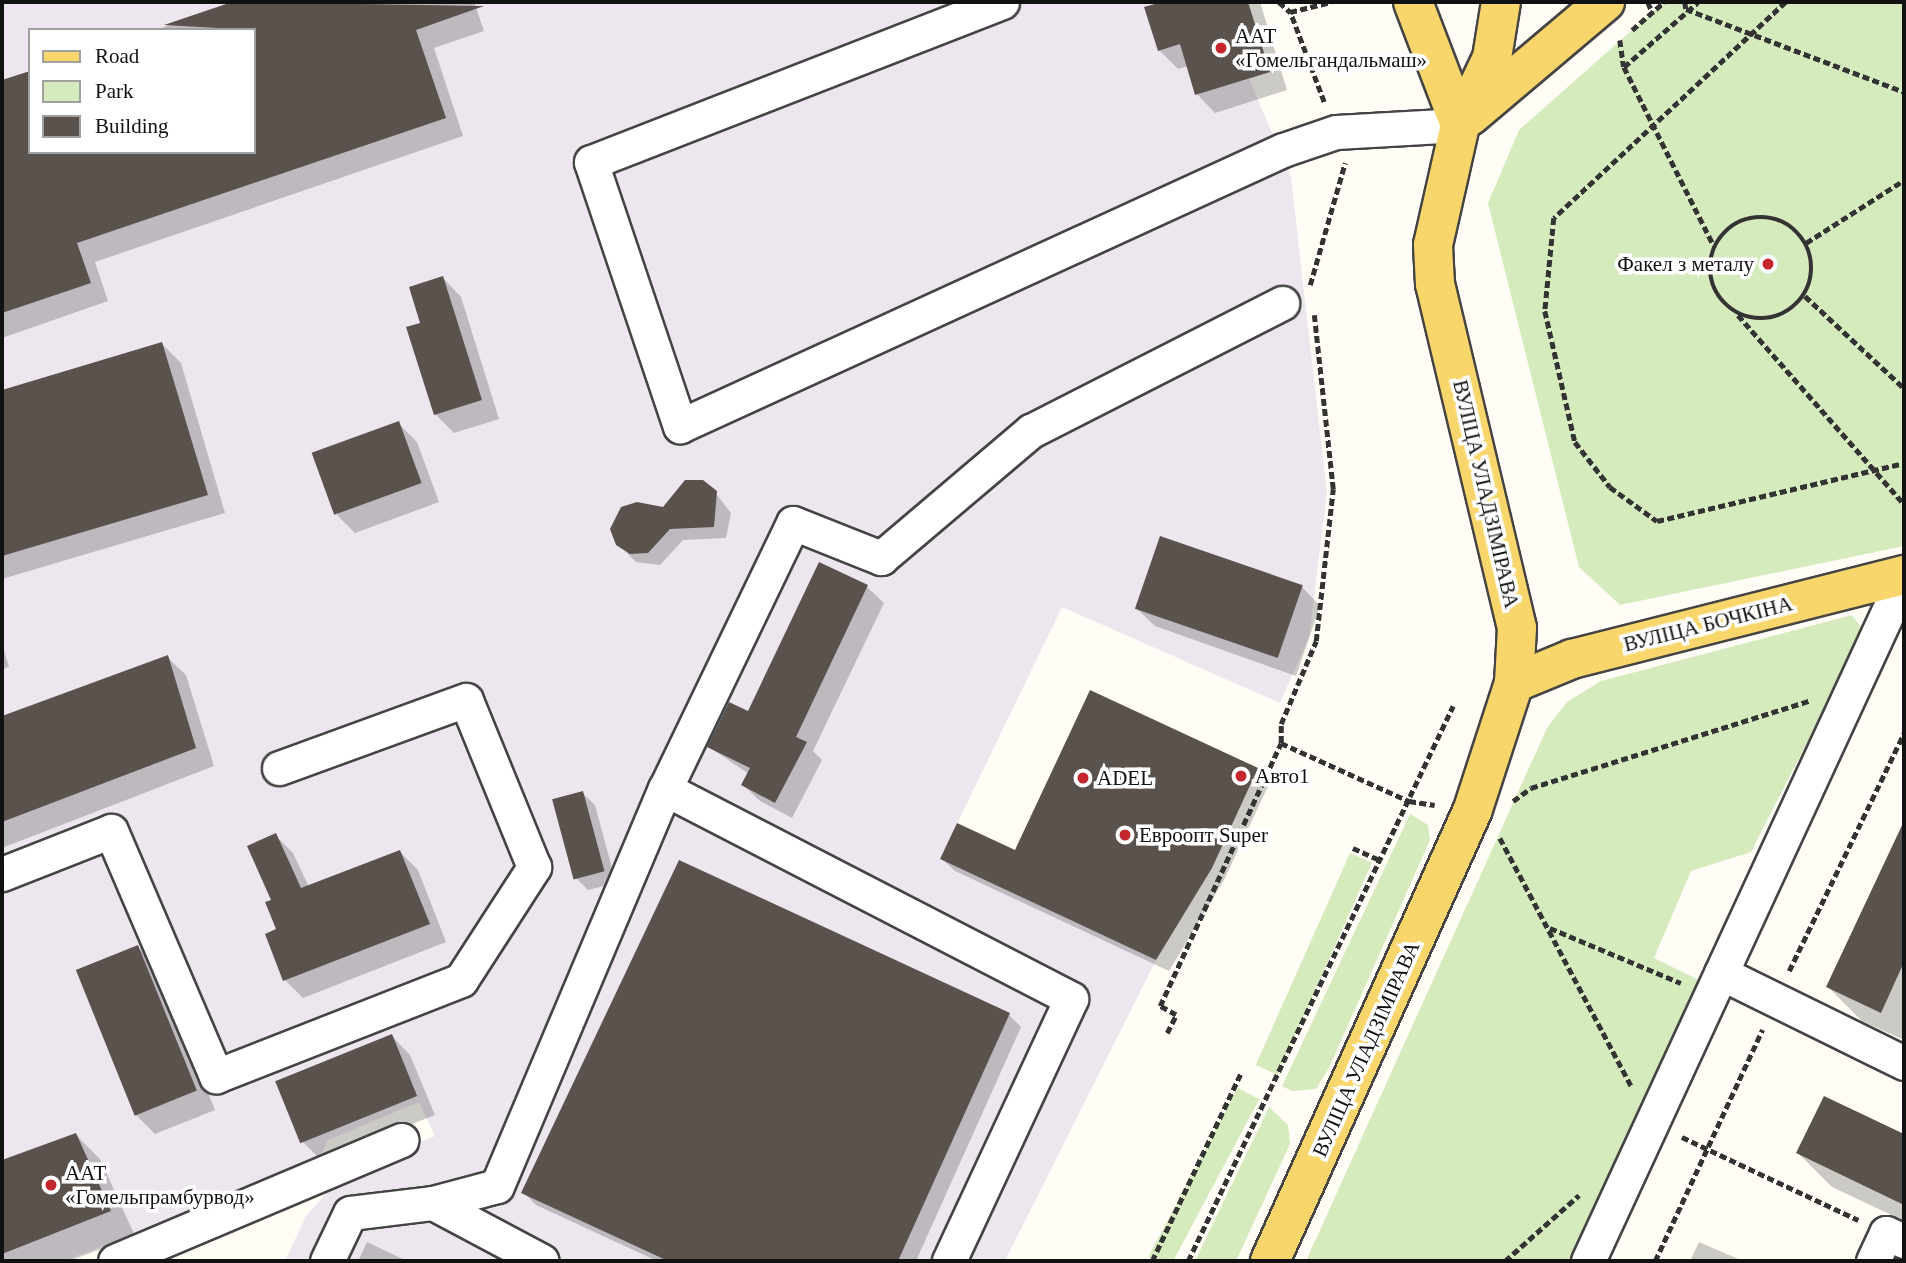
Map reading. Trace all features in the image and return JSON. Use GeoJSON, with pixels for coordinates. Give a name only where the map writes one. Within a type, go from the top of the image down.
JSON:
{"type":"FeatureCollection","features":[{"type":"Feature","properties":{"kind":"main road"},"geometry":{"type":"LineString","coordinates":[[1413,2],[1460,125],[1605,2]]}},
{"type":"Feature","properties":{"kind":"main road","name":"ВУЛІЦА УЛАДЗІМІРАВА"},"geometry":{"type":"LineString","coordinates":[[1270,1261],[1473,809],[1514,683],[1517,628],[1501,546],[1435,284],[1437,213],[1460,125],[1492,58],[1501,2]]}},
{"type":"Feature","properties":{"kind":"main road"},"geometry":{"type":"LineString","coordinates":[[1593,2],[1605,2]]}},
{"type":"Feature","properties":{"kind":"main road","name":"ВУЛІЦА БОЧКІНА"},"geometry":{"type":"LineString","coordinates":[[1514,683],[1572,659],[1904,576]]}},
{"type":"Feature","properties":{"kind":"lane"},"geometry":{"type":"LineString","coordinates":[[1002,2],[591,162],[680,426],[1283,150],[1336,132],[1460,125]]}},
{"type":"Feature","properties":{"kind":"lane"},"geometry":{"type":"LineString","coordinates":[[327,1261],[350,1213],[433,1203],[496,1186],[665,789],[793,523],[881,558],[1031,431],[1302,302]]}},
{"type":"Feature","properties":{"kind":"lane"},"geometry":{"type":"LineString","coordinates":[[1588,1261],[1904,576]]}},
{"type":"Feature","properties":{"kind":"lane"},"geometry":{"type":"LineString","coordinates":[[2,874],[111,831],[216,1076],[461,979],[534,867],[466,700],[279,768]]}},
{"type":"Feature","properties":{"kind":"lane"},"geometry":{"type":"LineString","coordinates":[[665,789],[1071,999],[949,1261]]}},
{"type":"Feature","properties":{"kind":"lane"},"geometry":{"type":"LineString","coordinates":[[1716,985],[1904,1063]]}},
{"type":"Feature","properties":{"kind":"lane"},"geometry":{"type":"LineString","coordinates":[[115,1261],[401,1140]]}},
{"type":"Feature","properties":{"kind":"lane"},"geometry":{"type":"LineString","coordinates":[[433,1203],[542,1261]]}},
{"type":"Feature","properties":{"kind":"path"},"geometry":{"type":"LineString","coordinates":[[1167,1033],[1176,1015],[1160,1006],[1281,743],[1281,724],[1316,641],[1333,489],[1302,302],[1345,162],[1290,12],[1279,2]]}},
{"type":"Feature","properties":{"kind":"path"},"geometry":{"type":"LineString","coordinates":[[1290,12],[1331,2]]}},
{"type":"Feature","properties":{"kind":"path"},"geometry":{"type":"LineString","coordinates":[[1648,2],[1652,12]]}},
{"type":"Feature","properties":{"kind":"path"},"geometry":{"type":"LineString","coordinates":[[1664,2],[1617,43],[1624,67],[1650,123],[1714,247],[1715,292],[1904,504]]}},
{"type":"Feature","properties":{"kind":"path"},"geometry":{"type":"LineString","coordinates":[[1685,2],[1686,9]]}},
{"type":"Feature","properties":{"kind":"path"},"geometry":{"type":"LineString","coordinates":[[1624,67],[1686,9],[1698,2]]}},
{"type":"Feature","properties":{"kind":"path"},"geometry":{"type":"LineString","coordinates":[[1786,2],[1749,30],[1554,218],[1545,311],[1575,442],[1610,488],[1657,521],[1871,468],[1904,463]]}},
{"type":"Feature","properties":{"kind":"path"},"geometry":{"type":"LineString","coordinates":[[1686,9],[1749,30],[1904,92]]}},
{"type":"Feature","properties":{"kind":"path"},"geometry":{"type":"LineString","coordinates":[[1806,243],[1904,180]]}},
{"type":"Feature","properties":{"kind":"path"},"geometry":{"type":"LineString","coordinates":[[1714,247],[1734,224],[1763,217],[1792,227],[1806,243],[1813,267],[1805,296],[1774,317],[1737,314]]}},
{"type":"Feature","properties":{"kind":"path"},"geometry":{"type":"LineString","coordinates":[[1805,296],[1904,388]]}},
{"type":"Feature","properties":{"kind":"path"},"geometry":{"type":"LineString","coordinates":[[1510,803],[1531,788],[1854,687]]}},
{"type":"Feature","properties":{"kind":"path"},"geometry":{"type":"LineString","coordinates":[[1188,1261],[1453,706]]}},
{"type":"Feature","properties":{"kind":"path"},"geometry":{"type":"LineString","coordinates":[[1281,743],[1409,801]]}},
{"type":"Feature","properties":{"kind":"path"},"geometry":{"type":"LineString","coordinates":[[1494,828],[1652,1123],[1888,1245]]}},
{"type":"Feature","properties":{"kind":"path"},"geometry":{"type":"LineString","coordinates":[[1353,848],[1380,860]]}},
{"type":"Feature","properties":{"kind":"path"},"geometry":{"type":"LineString","coordinates":[[1549,928],[1716,985]]}},
{"type":"Feature","properties":{"kind":"path"},"geometry":{"type":"LineString","coordinates":[[1152,1261],[1241,1073]]}},
{"type":"Feature","properties":{"kind":"shaded area"},"geometry":{"type":"Polygon","coordinates":[[[2,2],[1248,2],[1270,72],[1249,79],[1291,177],[1327,493],[1309,637],[1280,703],[1062,607],[940,859],[1156,960],[1005,1261],[285,1261],[306,1216],[346,1171],[435,1136],[419,1102],[328,1140],[315,1165],[63,1261],[2,1261],[2,2]]]}},
{"type":"Feature","properties":{"kind":"green space"},"geometry":{"type":"Polygon","coordinates":[[[1664,2],[1904,2],[1904,546],[1620,605],[1579,567],[1488,203],[1519,130],[1664,2]]]}},
{"type":"Feature","properties":{"kind":"green space"},"geometry":{"type":"Polygon","coordinates":[[[1852,615],[1864,631],[1751,852],[1691,871],[1654,958],[1705,983],[1573,1261],[1306,1261],[1547,728],[1567,702],[1601,681],[1852,615]]]}},
{"type":"Feature","properties":{"kind":"green space"},"geometry":{"type":"Polygon","coordinates":[[[1410,814],[1428,825],[1430,840],[1329,1068],[1316,1089],[1292,1091],[1282,1086],[1410,814]]]}},
{"type":"Feature","properties":{"kind":"green space"},"geometry":{"type":"Polygon","coordinates":[[[1350,853],[1372,863],[1278,1075],[1256,1065],[1350,853]]]}},
{"type":"Feature","properties":{"kind":"green space"},"geometry":{"type":"Polygon","coordinates":[[[1238,1088],[1259,1099],[1173,1261],[1157,1261],[1148,1257],[1238,1088]]]}},
{"type":"Feature","properties":{"kind":"green space"},"geometry":{"type":"Polygon","coordinates":[[[1269,1107],[1288,1125],[1290,1144],[1236,1261],[1195,1261],[1269,1107]]]}},
{"type":"Feature","properties":{"kind":"building"},"geometry":{"type":"Polygon","coordinates":[[[232,2],[484,6],[416,30],[446,118],[77,243],[91,283],[2,313],[2,80],[28,72],[28,154],[256,154],[256,28],[164,25],[232,2]]]}},
{"type":"Feature","properties":{"kind":"building","name":"ААТ «Гомельгандальмаш»"},"geometry":{"type":"Polygon","coordinates":[[[1162,2],[1248,2],[1270,72],[1195,95],[1180,44],[1158,51],[1144,7],[1162,2]]]}},
{"type":"Feature","properties":{"kind":"building"},"geometry":{"type":"Polygon","coordinates":[[[443,276],[482,400],[434,415],[406,327],[420,323],[409,287],[443,276]]]}},
{"type":"Feature","properties":{"kind":"building"},"geometry":{"type":"Polygon","coordinates":[[[162,342],[208,495],[2,556],[2,390],[162,342]]]}},
{"type":"Feature","properties":{"kind":"building"},"geometry":{"type":"Polygon","coordinates":[[[399,421],[422,483],[334,515],[312,453],[399,421]]]}},
{"type":"Feature","properties":{"kind":"building"},"geometry":{"type":"Polygon","coordinates":[[[685,480],[703,480],[717,491],[714,527],[670,529],[648,553],[630,554],[616,545],[610,529],[621,507],[637,502],[663,507],[685,480]]]}},
{"type":"Feature","properties":{"kind":"building"},"geometry":{"type":"Polygon","coordinates":[[[1160,536],[1303,585],[1278,658],[1135,609],[1160,536]]]}},
{"type":"Feature","properties":{"kind":"building"},"geometry":{"type":"Polygon","coordinates":[[[819,562],[868,585],[796,737],[807,742],[775,803],[741,785],[750,768],[707,747],[729,702],[748,711],[819,562]]]}},
{"type":"Feature","properties":{"kind":"building"},"geometry":{"type":"Polygon","coordinates":[[[168,655],[196,748],[2,822],[2,716],[168,655]]]}},
{"type":"Feature","properties":{"kind":"building","name":"Евроопт Super"},"geometry":{"type":"Polygon","coordinates":[[[1090,690],[1258,768],[1212,868],[1156,960],[940,859],[957,823],[1015,850],[1090,690]]]}},
{"type":"Feature","properties":{"kind":"building"},"geometry":{"type":"Polygon","coordinates":[[[583,791],[604,871],[574,879],[552,799],[583,791]]]}},
{"type":"Feature","properties":{"kind":"building"},"geometry":{"type":"Polygon","coordinates":[[[1904,821],[1904,962],[1881,1013],[1826,987],[1904,821]]]}},
{"type":"Feature","properties":{"kind":"building"},"geometry":{"type":"Polygon","coordinates":[[[276,833],[301,888],[400,850],[430,924],[283,981],[265,934],[276,929],[265,902],[271,900],[247,846],[276,833]]]}},
{"type":"Feature","properties":{"kind":"building"},"geometry":{"type":"Polygon","coordinates":[[[679,860],[1010,1013],[898,1261],[668,1261],[521,1193],[679,860]]]}},
{"type":"Feature","properties":{"kind":"building"},"geometry":{"type":"Polygon","coordinates":[[[138,945],[197,1091],[135,1116],[76,970],[138,945]]]}},
{"type":"Feature","properties":{"kind":"building"},"geometry":{"type":"Polygon","coordinates":[[[392,1034],[417,1096],[300,1143],[275,1081],[392,1034]]]}},
{"type":"Feature","properties":{"kind":"building"},"geometry":{"type":"Polygon","coordinates":[[[1824,1096],[1904,1134],[1904,1205],[1796,1153],[1824,1096]]]}},
{"type":"Feature","properties":{"kind":"building","name":"ААТ «Гомельпрамбурвод»"},"geometry":{"type":"Polygon","coordinates":[[[76,1133],[111,1211],[2,1254],[2,1160],[76,1133]]]}},
{"type":"Feature","properties":{"kind":"place","name":"ААТ «Гомельгандальмаш»"},"geometry":{"type":"Point","coordinates":[1221,48]}},
{"type":"Feature","properties":{"kind":"place","name":"Факел з металу"},"geometry":{"type":"Point","coordinates":[1768,264]}},
{"type":"Feature","properties":{"kind":"place","name":"Авто1"},"geometry":{"type":"Point","coordinates":[1241,776]}},
{"type":"Feature","properties":{"kind":"place","name":"ADEL"},"geometry":{"type":"Point","coordinates":[1083,778]}},
{"type":"Feature","properties":{"kind":"place","name":"Евроопт Super"},"geometry":{"type":"Point","coordinates":[1125,835]}},
{"type":"Feature","properties":{"kind":"place","name":"ААТ «Гомельпрамбурвод»"},"geometry":{"type":"Point","coordinates":[51,1185]}}]}
